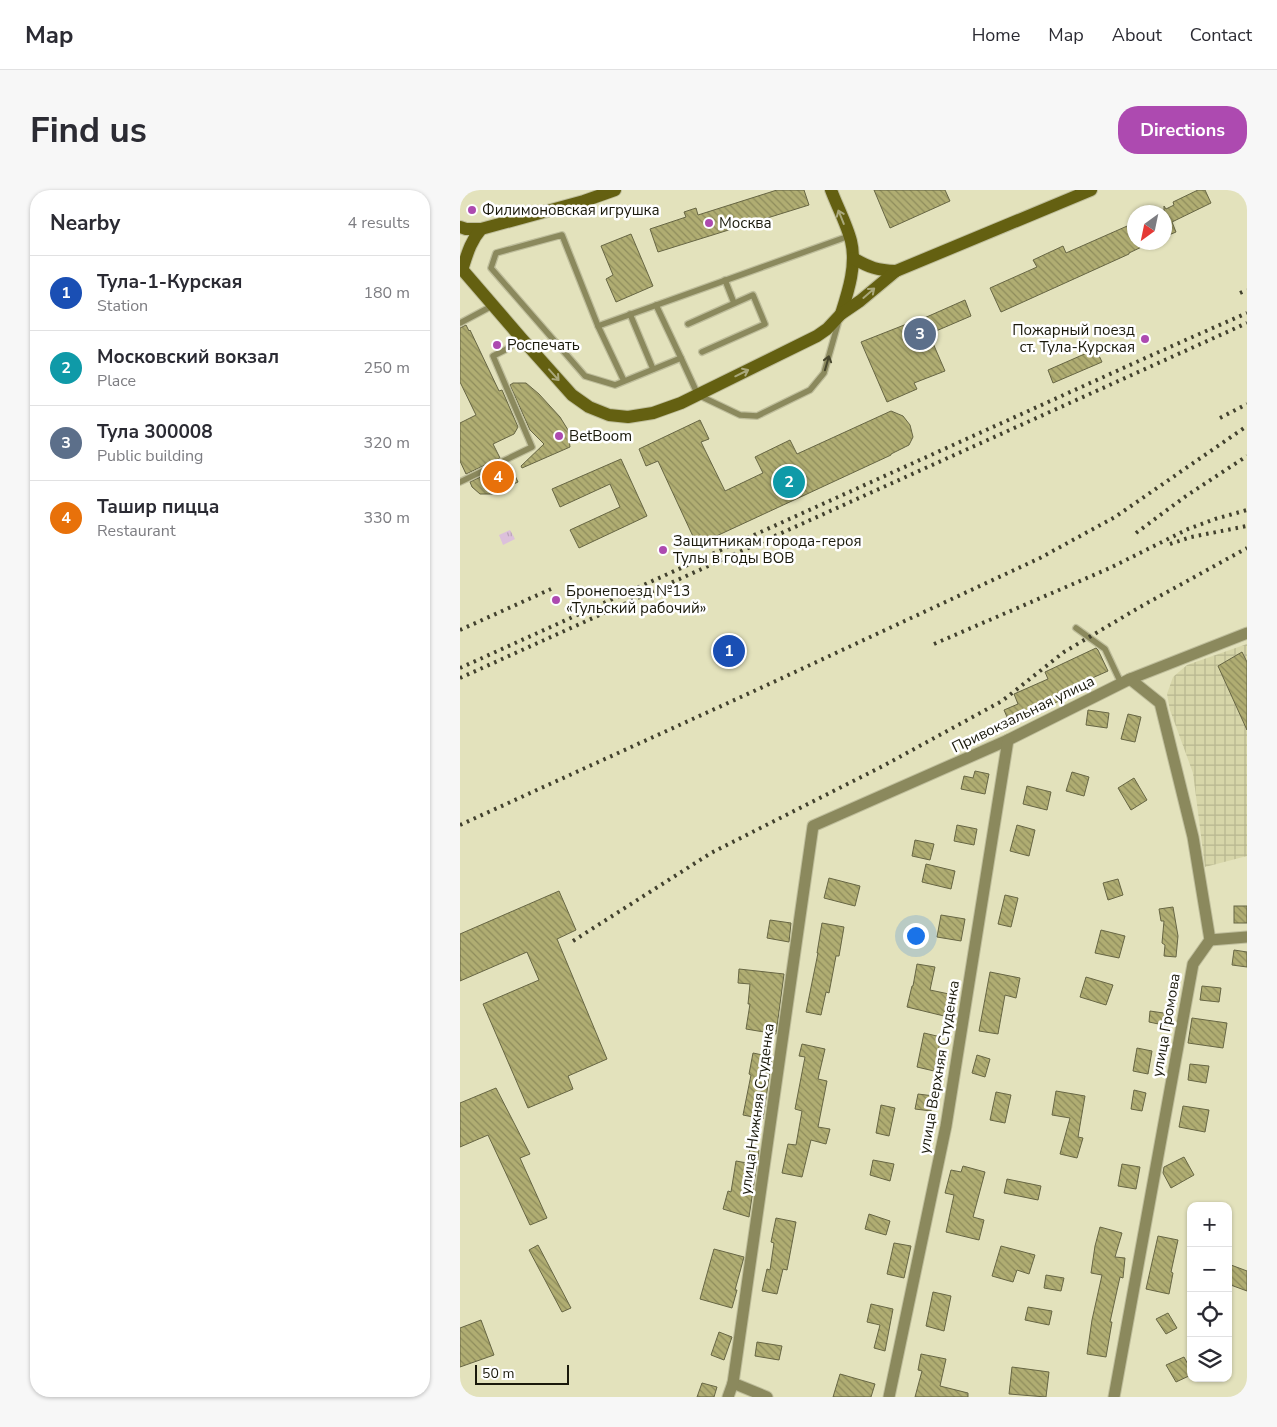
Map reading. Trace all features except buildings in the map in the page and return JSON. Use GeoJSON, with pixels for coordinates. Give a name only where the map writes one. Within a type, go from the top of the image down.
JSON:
{"type":"FeatureCollection","features":[{"type":"Feature","properties":{"kind":"street"},"geometry":{"type":"LineString","coordinates":[[460,226],[466,229],[481,229],[615,190]]}},
{"type":"Feature","properties":{"kind":"street"},"geometry":{"type":"LineString","coordinates":[[831,190],[851,241],[854,258],[849,291],[841,314]]}},
{"type":"Feature","properties":{"kind":"street"},"geometry":{"type":"LineString","coordinates":[[481,229],[474,237],[461,269],[572,395],[589,407],[609,415],[628,417],[653,413],[698,395],[818,336],[828,329],[841,314],[896,271],[1091,190]]}},
{"type":"Feature","properties":{"kind":"street"},"geometry":{"type":"LineString","coordinates":[[854,258],[866,266],[878,270],[896,271]]}},
{"type":"Feature","properties":{"kind":"street","name":"Привокзальная улица"},"geometry":{"type":"LineString","coordinates":[[814,826],[1008,740],[1125,681],[1247,633]]}},
{"type":"Feature","properties":{"kind":"street"},"geometry":{"type":"LineString","coordinates":[[1125,681],[1160,703],[1193,837],[1210,940],[1247,937]]}},
{"type":"Feature","properties":{"kind":"street","name":"улица Верхняя Cтуденка"},"geometry":{"type":"LineString","coordinates":[[889,1397],[946,1126],[1008,740]]}},
{"type":"Feature","properties":{"kind":"street","name":"улица Нижняя Cтуденкa"},"geometry":{"type":"LineString","coordinates":[[728,1397],[733,1383],[814,826]]}},
{"type":"Feature","properties":{"kind":"street","name":"улица Громова"},"geometry":{"type":"LineString","coordinates":[[1114,1397],[1192,964],[1210,940]]}},
{"type":"Feature","properties":{"kind":"street"},"geometry":{"type":"LineString","coordinates":[[733,1383],[767,1397]]}},
{"type":"Feature","properties":{"kind":"lane"},"geometry":{"type":"LineString","coordinates":[[624,381],[598,326],[562,235],[496,253],[491,268],[585,376],[615,385],[680,358]]}},
{"type":"Feature","properties":{"kind":"lane"},"geometry":{"type":"LineString","coordinates":[[598,326],[849,236]]}},
{"type":"Feature","properties":{"kind":"lane"},"geometry":{"type":"LineString","coordinates":[[725,280],[734,303]]}},
{"type":"Feature","properties":{"kind":"lane"},"geometry":{"type":"LineString","coordinates":[[688,324],[753,295],[765,324],[702,352]]}},
{"type":"Feature","properties":{"kind":"lane"},"geometry":{"type":"LineString","coordinates":[[656,305],[698,395],[740,415],[757,416],[810,390],[824,373],[841,314]]}},
{"type":"Feature","properties":{"kind":"lane"},"geometry":{"type":"LineString","coordinates":[[460,323],[492,306]]}},
{"type":"Feature","properties":{"kind":"lane"},"geometry":{"type":"LineString","coordinates":[[630,314],[653,369]]}},
{"type":"Feature","properties":{"kind":"lane"},"geometry":{"type":"LineString","coordinates":[[460,482],[532,447],[493,356],[522,339]]}},
{"type":"Feature","properties":{"kind":"lane"},"geometry":{"type":"LineString","coordinates":[[1076,628],[1105,649],[1125,681]]}},
{"type":"Feature","properties":{"kind":"shaded area"},"geometry":{"type":"Polygon","coordinates":[[[1247,644],[1247,856],[1205,867],[1193,773],[1170,710],[1167,694],[1173,677],[1187,665],[1247,644]]]}},
{"type":"Feature","properties":{"kind":"green space"},"geometry":{"type":"Polygon","coordinates":[[[510,530],[515,539],[503,545],[499,535],[510,530]]]}},
{"type":"Feature","properties":{"kind":"railway"},"geometry":{"type":"LineString","coordinates":[[1240,293],[1247,290]]}},
{"type":"Feature","properties":{"kind":"railway"},"geometry":{"type":"LineString","coordinates":[[460,668],[1247,313]]}},
{"type":"Feature","properties":{"kind":"railway"},"geometry":{"type":"LineString","coordinates":[[460,678],[1247,323]]}},
{"type":"Feature","properties":{"kind":"railway"},"geometry":{"type":"LineString","coordinates":[[1220,418],[1247,404]]}},
{"type":"Feature","properties":{"kind":"railway"},"geometry":{"type":"LineString","coordinates":[[460,825],[1040,558],[1115,517],[1247,426]]}},
{"type":"Feature","properties":{"kind":"railway"},"geometry":{"type":"LineString","coordinates":[[1136,533],[1186,496],[1247,456]]}},
{"type":"Feature","properties":{"kind":"railway"},"geometry":{"type":"LineString","coordinates":[[934,644],[1110,568],[1188,529],[1247,510]]}},
{"type":"Feature","properties":{"kind":"railway"},"geometry":{"type":"LineString","coordinates":[[1170,544],[1191,537],[1247,526]]}},
{"type":"Feature","properties":{"kind":"railway"},"geometry":{"type":"LineString","coordinates":[[573,941],[711,853],[883,766],[1002,701],[1064,652],[1140,607],[1247,548]]}},
{"type":"Feature","properties":{"kind":"railway"},"geometry":{"type":"LineString","coordinates":[[460,630],[551,589]]}},
{"type":"Feature","properties":{"kind":"place","name":"Филимоновская игрушка"},"geometry":{"type":"Point","coordinates":[472,210]}},
{"type":"Feature","properties":{"kind":"place","name":"Москва"},"geometry":{"type":"Point","coordinates":[709,223]}},
{"type":"Feature","properties":{"kind":"place","name":"Тула 300008"},"geometry":{"type":"Point","coordinates":[920,334]}},
{"type":"Feature","properties":{"kind":"place","name":"Пожарный поезд ст. Тула-Курская"},"geometry":{"type":"Point","coordinates":[1145,339]}},
{"type":"Feature","properties":{"kind":"place","name":"Роспечать"},"geometry":{"type":"Point","coordinates":[497,345]}},
{"type":"Feature","properties":{"kind":"place","name":"BetBoom"},"geometry":{"type":"Point","coordinates":[559,436]}},
{"type":"Feature","properties":{"kind":"place","name":"Ташир пицца"},"geometry":{"type":"Point","coordinates":[498,477]}},
{"type":"Feature","properties":{"kind":"place","name":"Московский вокзал"},"geometry":{"type":"Point","coordinates":[789,482]}},
{"type":"Feature","properties":{"kind":"place","name":"Защитникам города-героя Тулы в годы ВОВ"},"geometry":{"type":"Point","coordinates":[663,550]}},
{"type":"Feature","properties":{"kind":"place","name":"Бронепоезд №13 «Тульский рабочий»"},"geometry":{"type":"Point","coordinates":[556,600]}},
{"type":"Feature","properties":{"kind":"place","name":"Тула-1-Курская"},"geometry":{"type":"Point","coordinates":[729,651]}}]}
